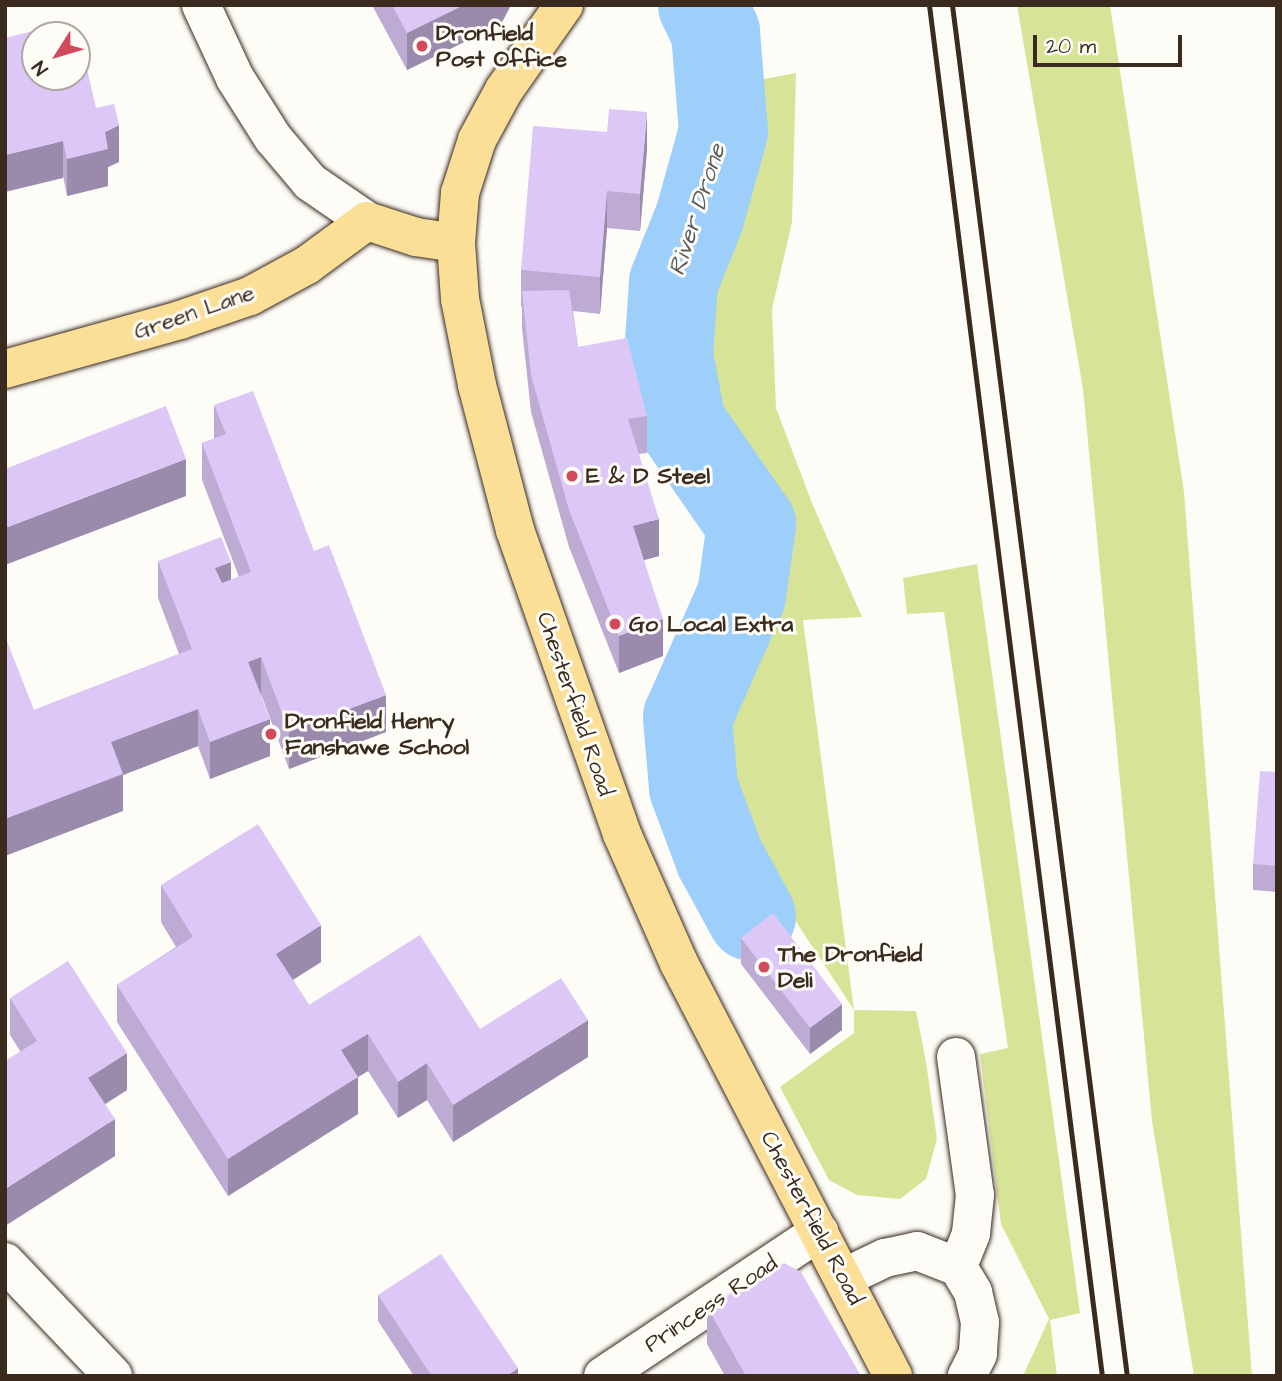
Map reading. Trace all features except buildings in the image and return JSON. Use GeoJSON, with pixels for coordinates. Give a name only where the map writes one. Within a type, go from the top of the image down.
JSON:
{"type":"FeatureCollection","features":[{"type":"Feature","properties":{"kind":"main road","name":"Chesterfield Road"},"geometry":{"type":"LineString","coordinates":[[564,5],[504,90],[477,140],[460,193],[456,243],[460,299],[477,385],[515,530],[617,822],[679,963],[893,1376]]}},
{"type":"Feature","properties":{"kind":"main road"},"geometry":{"type":"LineString","coordinates":[[367,221],[416,237],[456,243]]}},
{"type":"Feature","properties":{"kind":"main road","name":"Green Lane"},"geometry":{"type":"LineString","coordinates":[[5,369],[180,320],[250,296],[307,265],[367,221]]}},
{"type":"Feature","properties":{"kind":"street"},"geometry":{"type":"LineString","coordinates":[[201,5],[235,78],[273,138],[310,182],[367,221]]}},
{"type":"Feature","properties":{"kind":"street"},"geometry":{"type":"LineString","coordinates":[[956,1057],[975,1195],[971,1234],[958,1267]]}},
{"type":"Feature","properties":{"kind":"street","name":"Princess Road"},"geometry":{"type":"LineString","coordinates":[[603,1376],[819,1232]]}},
{"type":"Feature","properties":{"kind":"street"},"geometry":{"type":"LineString","coordinates":[[843,1278],[885,1258],[917,1251],[958,1267],[973,1292],[981,1322],[978,1354],[967,1376]]}},
{"type":"Feature","properties":{"kind":"street"},"geometry":{"type":"LineString","coordinates":[[5,1262],[113,1376]]}},
{"type":"Feature","properties":{"kind":"green space"},"geometry":{"type":"Polygon","coordinates":[[[1017,5],[1110,5],[1184,492],[1252,1376],[1194,1376],[1152,1121],[1083,389],[1017,5]]]}},
{"type":"Feature","properties":{"kind":"green space"},"geometry":{"type":"Polygon","coordinates":[[[796,73],[792,222],[772,309],[776,408],[812,503],[862,617],[803,620],[854,1010],[783,902],[751,916],[719,857],[693,787],[687,717],[741,595],[751,524],[681,423],[668,355],[673,282],[699,217],[686,94],[796,73]]]}},
{"type":"Feature","properties":{"kind":"green space"},"geometry":{"type":"Polygon","coordinates":[[[977,564],[1080,1313],[1050,1320],[1057,1376],[1023,1376],[1049,1319],[1001,1224],[980,1054],[1008,1048],[944,612],[907,614],[903,578],[977,564]]]}},
{"type":"Feature","properties":{"kind":"green space"},"geometry":{"type":"Polygon","coordinates":[[[854,1010],[916,1011],[937,1139],[926,1179],[900,1199],[857,1195],[829,1180],[780,1087],[854,1033],[854,1010]]]}},
{"type":"Feature","properties":{"kind":"waterway","name":"River Drone"},"geometry":{"type":"LineString","coordinates":[[702,5],[715,32],[723,131],[699,217],[673,282],[668,355],[681,423],[751,524],[741,595],[687,717],[693,787],[719,857],[751,916]]}},
{"type":"Feature","properties":{"kind":"railway"},"geometry":{"type":"LineString","coordinates":[[929,5],[1102,1376]]}},
{"type":"Feature","properties":{"kind":"railway"},"geometry":{"type":"LineString","coordinates":[[952,5],[1127,1376]]}},
{"type":"Feature","properties":{"kind":"place","name":"Dronfield Post Office"},"geometry":{"type":"Point","coordinates":[422,46]}},
{"type":"Feature","properties":{"kind":"place","name":"E & D Steel"},"geometry":{"type":"Point","coordinates":[572,476]}},
{"type":"Feature","properties":{"kind":"place","name":"Go Local Extra"},"geometry":{"type":"Point","coordinates":[615,624]}},
{"type":"Feature","properties":{"kind":"place","name":"Dronfield Henry Fanshawe School"},"geometry":{"type":"Point","coordinates":[271,734]}},
{"type":"Feature","properties":{"kind":"place","name":"The Dronfield Deli"},"geometry":{"type":"Point","coordinates":[764,967]}}]}
